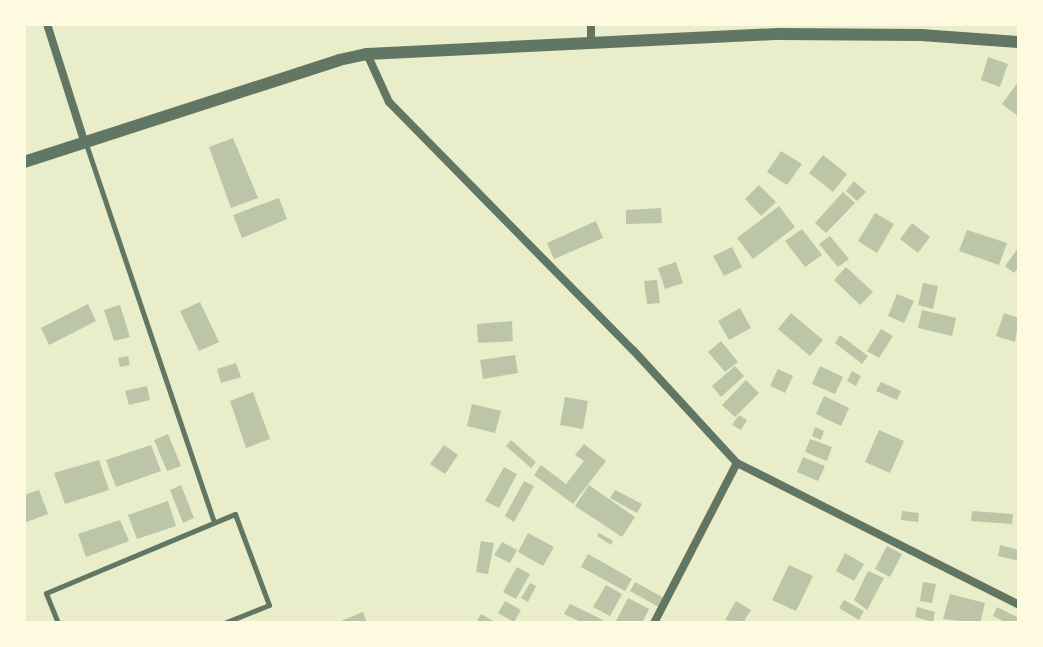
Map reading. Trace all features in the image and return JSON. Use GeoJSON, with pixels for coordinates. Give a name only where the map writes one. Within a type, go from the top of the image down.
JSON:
{"type":"FeatureCollection","features":[{"type":"Feature","properties":{"kind":"street"},"geometry":{"type":"LineString","coordinates":[[47,24],[85,144]]}},
{"type":"Feature","properties":{"kind":"street"},"geometry":{"type":"LineString","coordinates":[[591,24],[591,41]]}},
{"type":"Feature","properties":{"kind":"street"},"geometry":{"type":"LineString","coordinates":[[24,162],[339,60],[367,54],[779,34],[932,35],[1019,42]]}},
{"type":"Feature","properties":{"kind":"street"},"geometry":{"type":"LineString","coordinates":[[367,54],[389,102],[633,350],[737,463],[1019,605]]}},
{"type":"Feature","properties":{"kind":"street"},"geometry":{"type":"LineString","coordinates":[[654,623],[737,463]]}},
{"type":"Feature","properties":{"kind":"lane"},"geometry":{"type":"LineString","coordinates":[[85,144],[214,522]]}},
{"type":"Feature","properties":{"kind":"lane"},"geometry":{"type":"LineString","coordinates":[[58,623],[46,593],[235,514],[269,605],[224,623]]}},
{"type":"Feature","properties":{"kind":"building"},"geometry":{"type":"Polygon","coordinates":[[[988,57],[1008,64],[1000,87],[981,80],[988,57]]]}},
{"type":"Feature","properties":{"kind":"building"},"geometry":{"type":"Polygon","coordinates":[[[1019,81],[1019,117],[1002,104],[1019,81]]]}},
{"type":"Feature","properties":{"kind":"building"},"geometry":{"type":"Polygon","coordinates":[[[233,138],[258,198],[231,208],[209,147],[233,138]]]}},
{"type":"Feature","properties":{"kind":"building"},"geometry":{"type":"Polygon","coordinates":[[[781,151],[802,164],[787,185],[767,172],[781,151]]]}},
{"type":"Feature","properties":{"kind":"building"},"geometry":{"type":"Polygon","coordinates":[[[823,155],[847,174],[833,192],[809,173],[823,155]]]}},
{"type":"Feature","properties":{"kind":"building"},"geometry":{"type":"Polygon","coordinates":[[[854,181],[866,192],[857,201],[846,191],[854,181]]]}},
{"type":"Feature","properties":{"kind":"building"},"geometry":{"type":"Polygon","coordinates":[[[759,185],[776,202],[761,216],[745,199],[759,185]]]}},
{"type":"Feature","properties":{"kind":"building"},"geometry":{"type":"Polygon","coordinates":[[[843,192],[855,203],[826,233],[815,223],[843,192]]]}},
{"type":"Feature","properties":{"kind":"building"},"geometry":{"type":"Polygon","coordinates":[[[279,198],[287,219],[242,238],[233,215],[279,198]]]}},
{"type":"Feature","properties":{"kind":"building"},"geometry":{"type":"Polygon","coordinates":[[[779,206],[795,227],[753,259],[737,238],[779,206]]]}},
{"type":"Feature","properties":{"kind":"building"},"geometry":{"type":"Polygon","coordinates":[[[661,208],[662,223],[626,224],[626,210],[661,208]]]}},
{"type":"Feature","properties":{"kind":"building"},"geometry":{"type":"Polygon","coordinates":[[[875,213],[894,224],[877,253],[858,241],[875,213]]]}},
{"type":"Feature","properties":{"kind":"building"},"geometry":{"type":"Polygon","coordinates":[[[596,221],[603,238],[554,259],[547,243],[596,221]]]}},
{"type":"Feature","properties":{"kind":"building"},"geometry":{"type":"Polygon","coordinates":[[[912,223],[930,237],[918,253],[900,239],[912,223]]]}},
{"type":"Feature","properties":{"kind":"building"},"geometry":{"type":"Polygon","coordinates":[[[802,229],[822,255],[805,267],[785,241],[802,229]]]}},
{"type":"Feature","properties":{"kind":"building"},"geometry":{"type":"Polygon","coordinates":[[[967,230],[1007,243],[999,265],[959,251],[967,230]]]}},
{"type":"Feature","properties":{"kind":"building"},"geometry":{"type":"Polygon","coordinates":[[[830,236],[849,259],[838,267],[819,244],[830,236]]]}},
{"type":"Feature","properties":{"kind":"building"},"geometry":{"type":"Polygon","coordinates":[[[732,247],[742,267],[724,276],[713,256],[732,247]]]}},
{"type":"Feature","properties":{"kind":"building"},"geometry":{"type":"Polygon","coordinates":[[[1019,247],[1019,266],[1014,273],[1005,266],[1019,247]]]}},
{"type":"Feature","properties":{"kind":"building"},"geometry":{"type":"Polygon","coordinates":[[[676,262],[683,283],[665,289],[658,268],[676,262]]]}},
{"type":"Feature","properties":{"kind":"building"},"geometry":{"type":"Polygon","coordinates":[[[846,267],[873,292],[860,305],[834,280],[846,267]]]}},
{"type":"Feature","properties":{"kind":"building"},"geometry":{"type":"Polygon","coordinates":[[[657,280],[660,303],[647,304],[644,281],[657,280]]]}},
{"type":"Feature","properties":{"kind":"building"},"geometry":{"type":"Polygon","coordinates":[[[923,283],[938,286],[933,309],[918,305],[923,283]]]}},
{"type":"Feature","properties":{"kind":"building"},"geometry":{"type":"Polygon","coordinates":[[[897,294],[914,301],[904,323],[888,316],[897,294]]]}},
{"type":"Feature","properties":{"kind":"building"},"geometry":{"type":"Polygon","coordinates":[[[200,302],[219,342],[199,351],[180,311],[200,302]]]}},
{"type":"Feature","properties":{"kind":"building"},"geometry":{"type":"Polygon","coordinates":[[[88,304],[96,321],[49,345],[41,328],[88,304]]]}},
{"type":"Feature","properties":{"kind":"building"},"geometry":{"type":"Polygon","coordinates":[[[120,305],[130,337],[114,341],[104,310],[120,305]]]}},
{"type":"Feature","properties":{"kind":"building"},"geometry":{"type":"Polygon","coordinates":[[[740,308],[751,328],[729,340],[718,321],[740,308]]]}},
{"type":"Feature","properties":{"kind":"building"},"geometry":{"type":"Polygon","coordinates":[[[922,310],[956,318],[952,336],[918,328],[922,310]]]}},
{"type":"Feature","properties":{"kind":"building"},"geometry":{"type":"Polygon","coordinates":[[[791,313],[823,340],[810,356],[778,329],[791,313]]]}},
{"type":"Feature","properties":{"kind":"building"},"geometry":{"type":"Polygon","coordinates":[[[1004,313],[1019,318],[1015,342],[996,336],[1004,313]]]}},
{"type":"Feature","properties":{"kind":"building"},"geometry":{"type":"Polygon","coordinates":[[[512,321],[513,341],[478,343],[477,324],[512,321]]]}},
{"type":"Feature","properties":{"kind":"building"},"geometry":{"type":"Polygon","coordinates":[[[881,329],[893,336],[879,358],[867,351],[881,329]]]}},
{"type":"Feature","properties":{"kind":"building"},"geometry":{"type":"Polygon","coordinates":[[[840,335],[868,356],[862,364],[835,343],[840,335]]]}},
{"type":"Feature","properties":{"kind":"building"},"geometry":{"type":"Polygon","coordinates":[[[721,341],[738,362],[725,372],[708,352],[721,341]]]}},
{"type":"Feature","properties":{"kind":"building"},"geometry":{"type":"Polygon","coordinates":[[[515,355],[518,373],[483,379],[480,360],[515,355]]]}},
{"type":"Feature","properties":{"kind":"building"},"geometry":{"type":"Polygon","coordinates":[[[128,356],[130,365],[120,367],[118,358],[128,356]]]}},
{"type":"Feature","properties":{"kind":"building"},"geometry":{"type":"Polygon","coordinates":[[[236,363],[241,377],[221,383],[217,369],[236,363]]]}},
{"type":"Feature","properties":{"kind":"building"},"geometry":{"type":"Polygon","coordinates":[[[735,366],[744,376],[721,397],[712,386],[735,366]]]}},
{"type":"Feature","properties":{"kind":"building"},"geometry":{"type":"Polygon","coordinates":[[[820,366],[843,377],[835,394],[812,384],[820,366]]]}},
{"type":"Feature","properties":{"kind":"building"},"geometry":{"type":"Polygon","coordinates":[[[778,369],[793,376],[785,393],[770,386],[778,369]]]}},
{"type":"Feature","properties":{"kind":"building"},"geometry":{"type":"Polygon","coordinates":[[[852,371],[861,376],[856,386],[847,381],[852,371]]]}},
{"type":"Feature","properties":{"kind":"building"},"geometry":{"type":"Polygon","coordinates":[[[746,380],[759,393],[735,417],[722,405],[746,380]]]}},
{"type":"Feature","properties":{"kind":"building"},"geometry":{"type":"Polygon","coordinates":[[[881,382],[901,391],[897,400],[876,391],[881,382]]]}},
{"type":"Feature","properties":{"kind":"building"},"geometry":{"type":"Polygon","coordinates":[[[147,386],[150,400],[129,405],[125,391],[147,386]]]}},
{"type":"Feature","properties":{"kind":"building"},"geometry":{"type":"Polygon","coordinates":[[[253,392],[270,439],[246,448],[230,401],[253,392]]]}},
{"type":"Feature","properties":{"kind":"building"},"geometry":{"type":"Polygon","coordinates":[[[824,396],[849,408],[841,426],[816,414],[824,396]]]}},
{"type":"Feature","properties":{"kind":"building"},"geometry":{"type":"Polygon","coordinates":[[[565,397],[588,401],[583,429],[560,425],[565,397]]]}},
{"type":"Feature","properties":{"kind":"building"},"geometry":{"type":"Polygon","coordinates":[[[472,404],[501,411],[495,433],[467,426],[472,404]]]}},
{"type":"Feature","properties":{"kind":"building"},"geometry":{"type":"Polygon","coordinates":[[[739,415],[747,420],[741,430],[732,425],[739,415]]]}},
{"type":"Feature","properties":{"kind":"building"},"geometry":{"type":"Polygon","coordinates":[[[815,427],[824,431],[821,440],[812,436],[815,427]]]}},
{"type":"Feature","properties":{"kind":"building"},"geometry":{"type":"Polygon","coordinates":[[[879,430],[904,441],[890,473],[865,462],[879,430]]]}},
{"type":"Feature","properties":{"kind":"building"},"geometry":{"type":"Polygon","coordinates":[[[168,434],[181,466],[167,471],[154,440],[168,434]]]}},
{"type":"Feature","properties":{"kind":"building"},"geometry":{"type":"Polygon","coordinates":[[[810,439],[832,447],[827,461],[805,452],[810,439]]]}},
{"type":"Feature","properties":{"kind":"building"},"geometry":{"type":"Polygon","coordinates":[[[511,440],[536,462],[531,468],[506,446],[511,440]]]}},
{"type":"Feature","properties":{"kind":"building"},"geometry":{"type":"Polygon","coordinates":[[[584,444],[606,461],[573,504],[534,475],[541,465],[566,484],[584,461],[575,455],[584,444]]]}},
{"type":"Feature","properties":{"kind":"building"},"geometry":{"type":"Polygon","coordinates":[[[151,445],[161,471],[116,487],[106,460],[151,445]]]}},
{"type":"Feature","properties":{"kind":"building"},"geometry":{"type":"Polygon","coordinates":[[[444,445],[458,455],[445,474],[430,464],[444,445]]]}},
{"type":"Feature","properties":{"kind":"building"},"geometry":{"type":"Polygon","coordinates":[[[803,457],[825,466],[818,481],[797,472],[803,457]]]}},
{"type":"Feature","properties":{"kind":"building"},"geometry":{"type":"Polygon","coordinates":[[[99,460],[109,490],[65,504],[54,473],[99,460]]]}},
{"type":"Feature","properties":{"kind":"building"},"geometry":{"type":"Polygon","coordinates":[[[504,467],[517,474],[499,508],[485,501],[504,467]]]}},
{"type":"Feature","properties":{"kind":"building"},"geometry":{"type":"Polygon","coordinates":[[[524,481],[534,486],[514,522],[505,516],[524,481]]]}},
{"type":"Feature","properties":{"kind":"building"},"geometry":{"type":"Polygon","coordinates":[[[181,485],[194,518],[183,523],[170,490],[181,485]]]}},
{"type":"Feature","properties":{"kind":"building"},"geometry":{"type":"Polygon","coordinates":[[[589,485],[635,517],[622,537],[575,506],[589,485]]]}},
{"type":"Feature","properties":{"kind":"building"},"geometry":{"type":"Polygon","coordinates":[[[39,490],[48,514],[24,523],[24,495],[39,490]]]}},
{"type":"Feature","properties":{"kind":"building"},"geometry":{"type":"Polygon","coordinates":[[[615,490],[642,504],[637,513],[610,498],[615,490]]]}},
{"type":"Feature","properties":{"kind":"building"},"geometry":{"type":"Polygon","coordinates":[[[168,501],[176,526],[137,539],[128,515],[168,501]]]}},
{"type":"Feature","properties":{"kind":"building"},"geometry":{"type":"Polygon","coordinates":[[[902,511],[919,513],[918,522],[901,520],[902,511]]]}},
{"type":"Feature","properties":{"kind":"building"},"geometry":{"type":"Polygon","coordinates":[[[972,511],[1013,514],[1012,524],[971,521],[972,511]]]}},
{"type":"Feature","properties":{"kind":"building"},"geometry":{"type":"Polygon","coordinates":[[[120,520],[129,541],[86,557],[78,534],[120,520]]]}},
{"type":"Feature","properties":{"kind":"building"},"geometry":{"type":"Polygon","coordinates":[[[528,533],[554,547],[543,566],[518,552],[528,533]]]}},
{"type":"Feature","properties":{"kind":"building"},"geometry":{"type":"Polygon","coordinates":[[[599,533],[613,541],[611,545],[597,536],[599,533]]]}},
{"type":"Feature","properties":{"kind":"building"},"geometry":{"type":"Polygon","coordinates":[[[481,541],[494,543],[488,574],[476,572],[481,541]]]}},
{"type":"Feature","properties":{"kind":"building"},"geometry":{"type":"Polygon","coordinates":[[[502,542],[517,550],[510,563],[494,555],[502,542]]]}},
{"type":"Feature","properties":{"kind":"building"},"geometry":{"type":"Polygon","coordinates":[[[1000,545],[1019,550],[1019,561],[998,556],[1000,545]]]}},
{"type":"Feature","properties":{"kind":"building"},"geometry":{"type":"Polygon","coordinates":[[[887,546],[902,554],[890,577],[875,569],[887,546]]]}},
{"type":"Feature","properties":{"kind":"building"},"geometry":{"type":"Polygon","coordinates":[[[845,553],[864,564],[854,581],[836,571],[845,553]]]}},
{"type":"Feature","properties":{"kind":"building"},"geometry":{"type":"Polygon","coordinates":[[[588,554],[632,579],[625,591],[581,567],[588,554]]]}},
{"type":"Feature","properties":{"kind":"building"},"geometry":{"type":"Polygon","coordinates":[[[789,565],[813,576],[796,611],[772,600],[789,565]]]}},
{"type":"Feature","properties":{"kind":"building"},"geometry":{"type":"Polygon","coordinates":[[[517,567],[530,574],[516,599],[503,592],[517,567]]]}},
{"type":"Feature","properties":{"kind":"building"},"geometry":{"type":"Polygon","coordinates":[[[868,571],[884,578],[867,610],[854,600],[868,571]]]}},
{"type":"Feature","properties":{"kind":"building"},"geometry":{"type":"Polygon","coordinates":[[[635,582],[664,598],[659,607],[630,591],[635,582]]]}},
{"type":"Feature","properties":{"kind":"building"},"geometry":{"type":"Polygon","coordinates":[[[923,582],[936,584],[932,603],[920,601],[923,582]]]}},
{"type":"Feature","properties":{"kind":"building"},"geometry":{"type":"Polygon","coordinates":[[[530,583],[536,586],[528,602],[521,598],[530,583]]]}},
{"type":"Feature","properties":{"kind":"building"},"geometry":{"type":"Polygon","coordinates":[[[606,585],[622,594],[610,616],[593,607],[606,585]]]}},
{"type":"Feature","properties":{"kind":"building"},"geometry":{"type":"Polygon","coordinates":[[[950,594],[985,603],[980,623],[943,619],[950,594]]]}},
{"type":"Feature","properties":{"kind":"building"},"geometry":{"type":"Polygon","coordinates":[[[628,598],[649,609],[642,623],[616,621],[628,598]]]}},
{"type":"Feature","properties":{"kind":"building"},"geometry":{"type":"Polygon","coordinates":[[[844,600],[864,611],[859,620],[839,608],[844,600]]]}},
{"type":"Feature","properties":{"kind":"building"},"geometry":{"type":"Polygon","coordinates":[[[505,601],[521,610],[514,622],[498,613],[505,601]]]}},
{"type":"Feature","properties":{"kind":"building"},"geometry":{"type":"Polygon","coordinates":[[[736,601],[751,610],[743,623],[725,620],[736,601]]]}},
{"type":"Feature","properties":{"kind":"building"},"geometry":{"type":"Polygon","coordinates":[[[570,604],[603,620],[602,623],[583,623],[564,614],[570,604]]]}},
{"type":"Feature","properties":{"kind":"building"},"geometry":{"type":"Polygon","coordinates":[[[917,607],[935,612],[933,622],[915,617],[917,607]]]}},
{"type":"Feature","properties":{"kind":"building"},"geometry":{"type":"Polygon","coordinates":[[[997,607],[1019,618],[1019,623],[1007,623],[993,616],[997,607]]]}},
{"type":"Feature","properties":{"kind":"building"},"geometry":{"type":"Polygon","coordinates":[[[363,612],[367,623],[336,623],[363,612]]]}},
{"type":"Feature","properties":{"kind":"building"},"geometry":{"type":"Polygon","coordinates":[[[481,614],[497,623],[476,623],[481,614]]]}}]}
